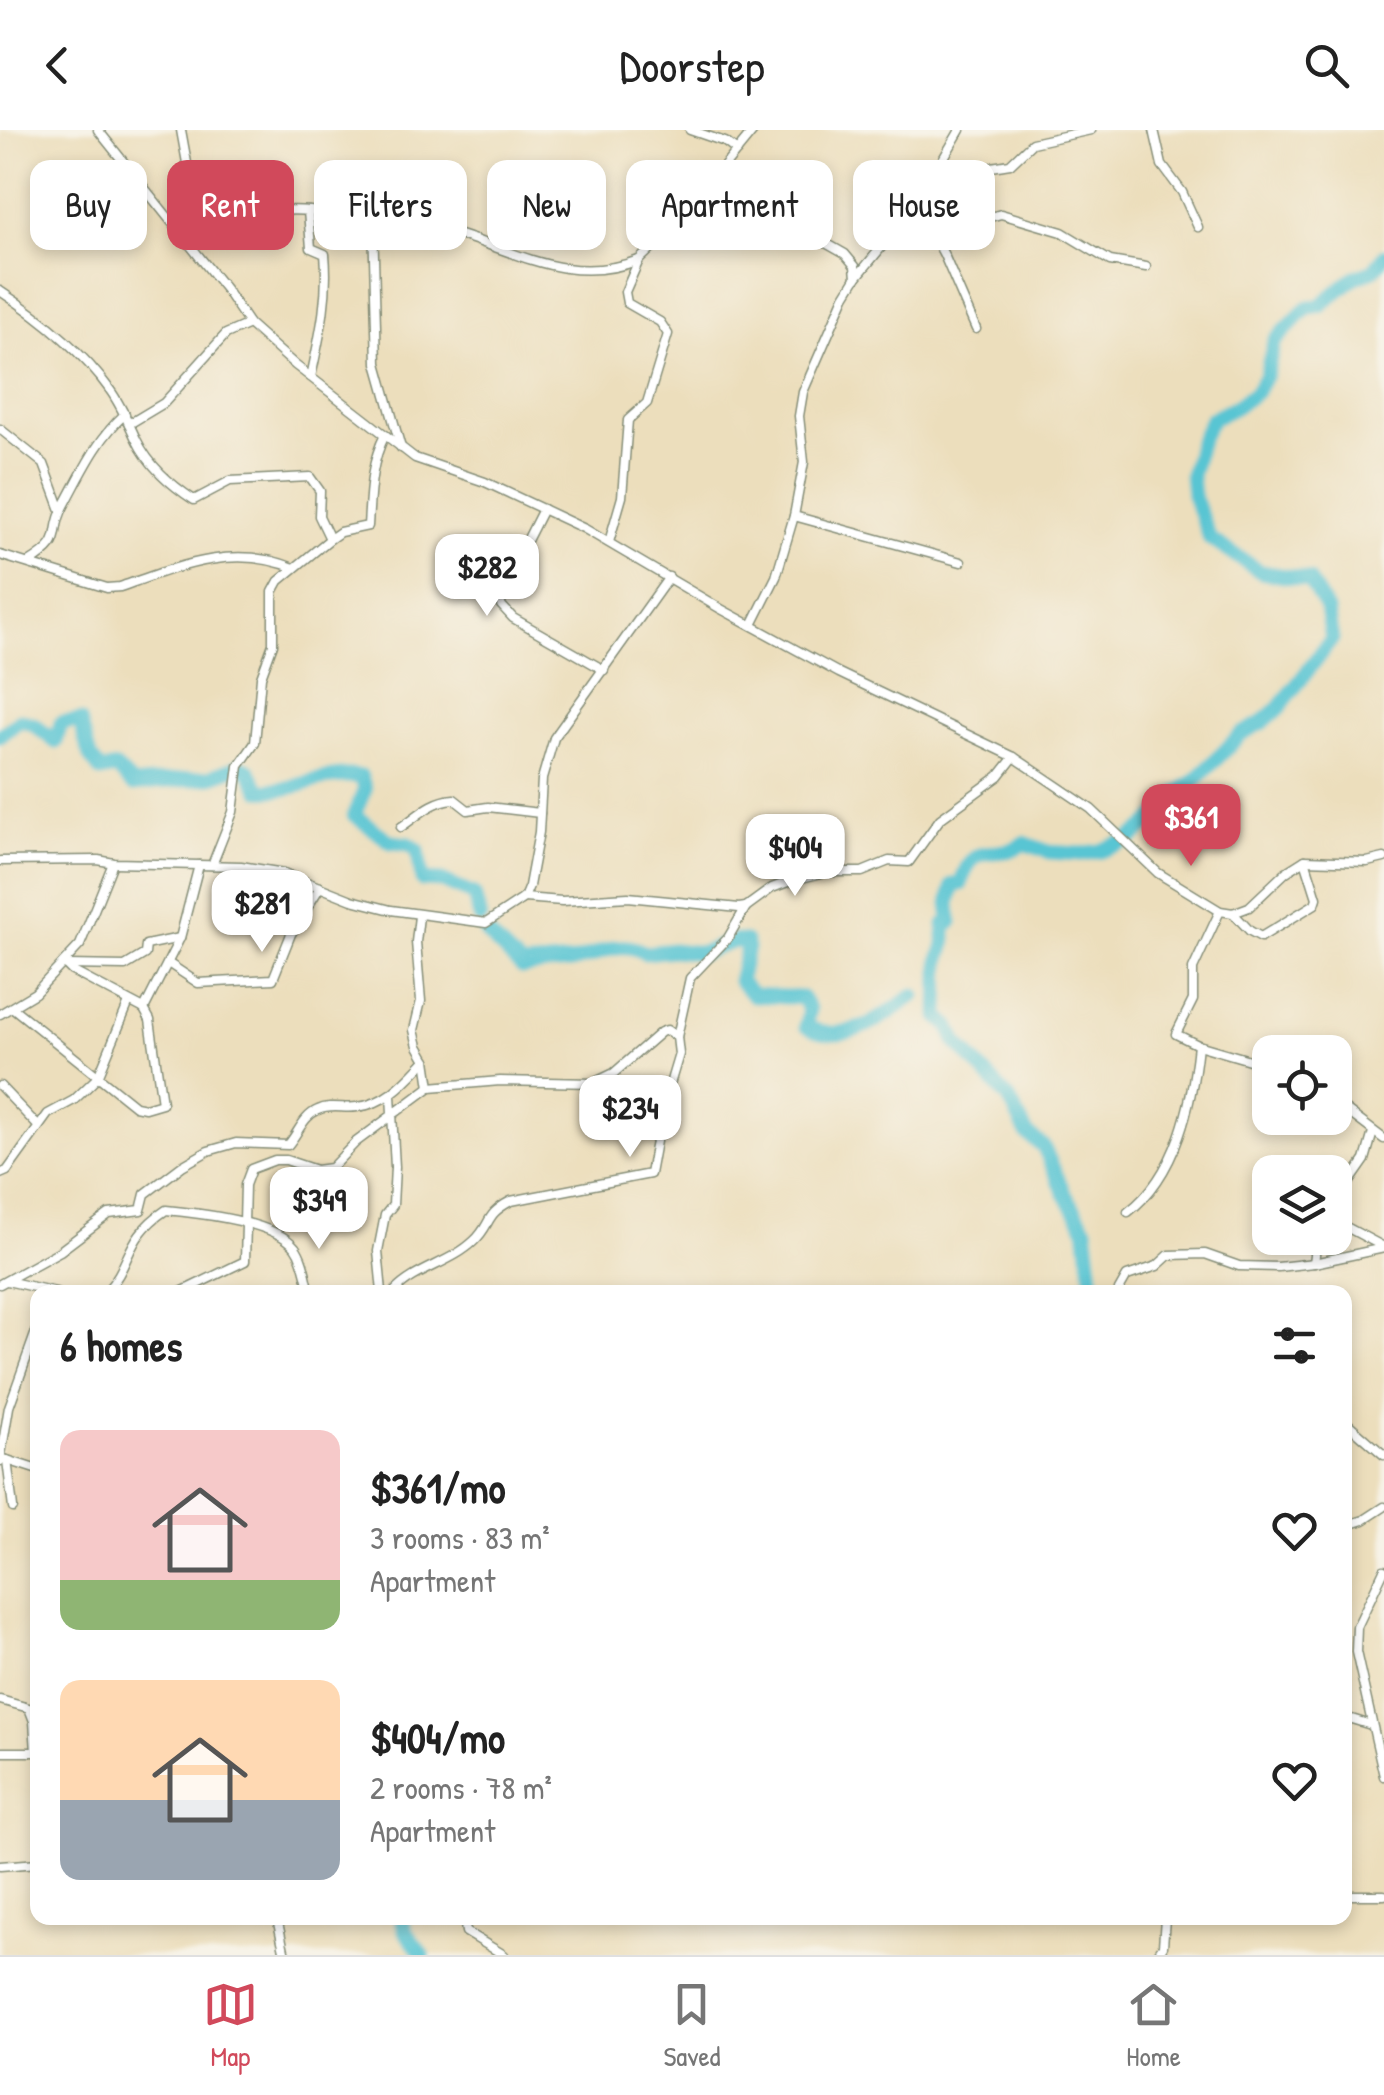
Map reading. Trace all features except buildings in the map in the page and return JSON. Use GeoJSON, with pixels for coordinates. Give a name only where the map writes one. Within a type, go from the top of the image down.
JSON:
{"type":"FeatureCollection","features":[{"type":"Feature","properties":{"kind":"street"},"geometry":{"type":"LineString","coordinates":[[98,130],[167,217]]}},
{"type":"Feature","properties":{"kind":"street"},"geometry":{"type":"LineString","coordinates":[[180,130],[186,160]]}},
{"type":"Feature","properties":{"kind":"street"},"geometry":{"type":"LineString","coordinates":[[690,130],[725,142],[737,152]]}},
{"type":"Feature","properties":{"kind":"street"},"geometry":{"type":"LineString","coordinates":[[731,160],[754,130]]}},
{"type":"Feature","properties":{"kind":"street"},"geometry":{"type":"LineString","coordinates":[[944,160],[960,130]]}},
{"type":"Feature","properties":{"kind":"street"},"geometry":{"type":"LineString","coordinates":[[995,166],[1010,164],[1032,143],[1091,130]]}},
{"type":"Feature","properties":{"kind":"street"},"geometry":{"type":"LineString","coordinates":[[1154,130],[1162,165],[1182,192],[1198,227]]}},
{"type":"Feature","properties":{"kind":"street"},"geometry":{"type":"LineString","coordinates":[[294,211],[314,212]]}},
{"type":"Feature","properties":{"kind":"street"},"geometry":{"type":"LineString","coordinates":[[308,211],[309,242],[311,248],[326,254],[328,283],[311,377]]}},
{"type":"Feature","properties":{"kind":"street"},"geometry":{"type":"LineString","coordinates":[[995,216],[1001,214],[1062,232],[1110,260],[1146,267]]}},
{"type":"Feature","properties":{"kind":"street"},"geometry":{"type":"LineString","coordinates":[[467,237],[512,254],[584,272],[617,268],[639,260]]}},
{"type":"Feature","properties":{"kind":"street"},"geometry":{"type":"LineString","coordinates":[[833,247],[855,266],[856,278]]}},
{"type":"Feature","properties":{"kind":"street"},"geometry":{"type":"LineString","coordinates":[[193,250],[249,324],[401,448],[432,466],[485,482],[609,542],[752,626],[1014,757],[1091,808],[1158,872],[1220,911],[1233,913],[1249,906],[1305,860],[1367,862],[1384,858]]}},
{"type":"Feature","properties":{"kind":"street"},"geometry":{"type":"LineString","coordinates":[[374,250],[377,363],[401,448]]}},
{"type":"Feature","properties":{"kind":"street"},"geometry":{"type":"LineString","coordinates":[[609,542],[626,472],[628,420],[647,403],[668,334],[660,322],[627,303],[625,292],[639,260],[650,250]]}},
{"type":"Feature","properties":{"kind":"street"},"geometry":{"type":"LineString","coordinates":[[752,626],[776,577],[794,516],[804,462],[799,416],[803,392],[856,278],[879,250]]}},
{"type":"Feature","properties":{"kind":"street"},"geometry":{"type":"LineString","coordinates":[[941,250],[976,329]]}},
{"type":"Feature","properties":{"kind":"street"},"geometry":{"type":"LineString","coordinates":[[0,291],[50,328],[111,390],[138,444],[162,477],[194,500],[230,481],[298,476],[314,479],[320,491],[319,516],[330,539]]}},
{"type":"Feature","properties":{"kind":"street"},"geometry":{"type":"LineString","coordinates":[[129,424],[164,402],[226,334],[249,324]]}},
{"type":"Feature","properties":{"kind":"street"},"geometry":{"type":"LineString","coordinates":[[30,563],[50,550],[62,510],[98,441],[125,414]]}},
{"type":"Feature","properties":{"kind":"street"},"geometry":{"type":"LineString","coordinates":[[0,429],[44,464],[62,510]]}},
{"type":"Feature","properties":{"kind":"street"},"geometry":{"type":"LineString","coordinates":[[212,866],[232,812],[239,766],[255,742],[261,676],[273,644],[273,592],[294,568],[340,532],[368,526],[371,478],[385,435]]}},
{"type":"Feature","properties":{"kind":"street"},"geometry":{"type":"LineString","coordinates":[[543,510],[502,590],[501,605],[513,618],[604,670]]}},
{"type":"Feature","properties":{"kind":"street"},"geometry":{"type":"LineString","coordinates":[[794,516],[961,562]]}},
{"type":"Feature","properties":{"kind":"street"},"geometry":{"type":"LineString","coordinates":[[0,555],[106,588],[215,558],[270,558],[294,568]]}},
{"type":"Feature","properties":{"kind":"street"},"geometry":{"type":"LineString","coordinates":[[524,898],[532,868],[544,765],[554,738],[669,577]]}},
{"type":"Feature","properties":{"kind":"street"},"geometry":{"type":"LineString","coordinates":[[402,1285],[473,1242],[494,1210],[511,1201],[650,1174],[661,1114],[679,1054],[677,1037],[690,978],[722,946],[746,907],[772,888],[793,880],[826,872],[862,872],[889,861],[908,862],[940,819],[999,776],[1014,757]]}},
{"type":"Feature","properties":{"kind":"street"},"geometry":{"type":"LineString","coordinates":[[400,827],[425,808],[446,799],[454,799],[468,810],[488,807],[540,813]]}},
{"type":"Feature","properties":{"kind":"street"},"geometry":{"type":"LineString","coordinates":[[0,861],[98,860],[240,866],[284,873],[352,900],[419,916],[486,923],[524,898],[562,901],[628,897],[746,907]]}},
{"type":"Feature","properties":{"kind":"street"},"geometry":{"type":"LineString","coordinates":[[1233,913],[1261,936],[1315,904],[1305,860]]}},
{"type":"Feature","properties":{"kind":"street"},"geometry":{"type":"LineString","coordinates":[[0,1014],[35,992],[80,945],[114,863]]}},
{"type":"Feature","properties":{"kind":"street"},"geometry":{"type":"LineString","coordinates":[[144,1010],[180,938],[199,865]]}},
{"type":"Feature","properties":{"kind":"street"},"geometry":{"type":"LineString","coordinates":[[168,964],[198,983],[273,979],[291,934],[320,887]]}},
{"type":"Feature","properties":{"kind":"street"},"geometry":{"type":"LineString","coordinates":[[1220,911],[1193,968],[1193,1000],[1176,1034],[1198,1045],[1252,1061]]}},
{"type":"Feature","properties":{"kind":"street"},"geometry":{"type":"LineString","coordinates":[[419,916],[416,942],[421,1002],[414,1030],[426,1060],[430,1088]]}},
{"type":"Feature","properties":{"kind":"street"},"geometry":{"type":"LineString","coordinates":[[65,963],[125,966],[146,954],[150,942],[180,938]]}},
{"type":"Feature","properties":{"kind":"street"},"geometry":{"type":"LineString","coordinates":[[13,1008],[135,1106],[145,1108],[162,1103],[150,1020],[144,1010],[72,971],[65,963]]}},
{"type":"Feature","properties":{"kind":"street"},"geometry":{"type":"LineString","coordinates":[[0,1174],[7,1171],[48,1114],[82,1094],[98,1076],[128,1002]]}},
{"type":"Feature","properties":{"kind":"street"},"geometry":{"type":"LineString","coordinates":[[196,1285],[246,1261],[245,1185],[250,1169],[286,1160],[316,1170],[331,1168],[356,1142],[430,1088],[500,1081],[586,1085],[614,1073],[661,1032],[668,1030],[677,1037]]}},
{"type":"Feature","properties":{"kind":"street"},"geometry":{"type":"LineString","coordinates":[[1128,1212],[1146,1198],[1180,1134],[1198,1045]]}},
{"type":"Feature","properties":{"kind":"street"},"geometry":{"type":"LineString","coordinates":[[2,1281],[60,1251],[108,1214],[142,1210],[146,1194],[208,1151],[236,1143],[288,1145],[305,1119],[318,1110],[358,1108],[391,1095],[426,1060]]}},
{"type":"Feature","properties":{"kind":"street"},"geometry":{"type":"LineString","coordinates":[[0,1086],[38,1126]]}},
{"type":"Feature","properties":{"kind":"street"},"geometry":{"type":"LineString","coordinates":[[381,1285],[378,1251],[385,1214],[393,1206],[391,1095]]}},
{"type":"Feature","properties":{"kind":"street"},"geometry":{"type":"LineString","coordinates":[[1352,1115],[1384,1139]]}},
{"type":"Feature","properties":{"kind":"street"},"geometry":{"type":"LineString","coordinates":[[1352,1179],[1365,1160],[1373,1132]]}},
{"type":"Feature","properties":{"kind":"street"},"geometry":{"type":"LineString","coordinates":[[112,1285],[140,1230],[166,1210],[245,1224],[292,1244],[300,1256],[308,1285]]}},
{"type":"Feature","properties":{"kind":"street"},"geometry":{"type":"LineString","coordinates":[[1352,1230],[1384,1248]]}},
{"type":"Feature","properties":{"kind":"street"},"geometry":{"type":"LineString","coordinates":[[1121,1285],[1124,1277],[1157,1266],[1169,1255],[1205,1254],[1248,1267],[1314,1263],[1384,1248]]}},
{"type":"Feature","properties":{"kind":"street"},"geometry":{"type":"LineString","coordinates":[[1314,1263],[1315,1255]]}},
{"type":"Feature","properties":{"kind":"street"},"geometry":{"type":"LineString","coordinates":[[2,1281],[30,1287]]}},
{"type":"Feature","properties":{"kind":"street"},"geometry":{"type":"LineString","coordinates":[[12,1508],[2,1459],[9,1407],[30,1348]]}},
{"type":"Feature","properties":{"kind":"street"},"geometry":{"type":"LineString","coordinates":[[1352,1427],[1384,1455]]}},
{"type":"Feature","properties":{"kind":"street"},"geometry":{"type":"LineString","coordinates":[[2,1459],[30,1468]]}},
{"type":"Feature","properties":{"kind":"street"},"geometry":{"type":"LineString","coordinates":[[1352,1524],[1384,1507]]}},
{"type":"Feature","properties":{"kind":"street"},"geometry":{"type":"LineString","coordinates":[[1384,1570],[1357,1627],[1357,1662],[1384,1776]]}},
{"type":"Feature","properties":{"kind":"street"},"geometry":{"type":"LineString","coordinates":[[1352,1624],[1357,1627]]}},
{"type":"Feature","properties":{"kind":"street"},"geometry":{"type":"LineString","coordinates":[[0,1700],[30,1710]]}},
{"type":"Feature","properties":{"kind":"street"},"geometry":{"type":"LineString","coordinates":[[1352,1719],[1371,1725]]}},
{"type":"Feature","properties":{"kind":"street"},"geometry":{"type":"LineString","coordinates":[[0,1752],[30,1752]]}},
{"type":"Feature","properties":{"kind":"street"},"geometry":{"type":"LineString","coordinates":[[0,1866],[30,1864]]}},
{"type":"Feature","properties":{"kind":"street"},"geometry":{"type":"LineString","coordinates":[[1352,1895],[1384,1895]]}},
{"type":"Feature","properties":{"kind":"street"},"geometry":{"type":"LineString","coordinates":[[278,1925],[284,1955]]}},
{"type":"Feature","properties":{"kind":"street"},"geometry":{"type":"LineString","coordinates":[[465,1925],[466,1932],[504,1955]]}},
{"type":"Feature","properties":{"kind":"street"},"geometry":{"type":"LineString","coordinates":[[1156,1955],[1164,1946],[1165,1925]]}},
{"type":"Feature","properties":{"kind":"waterway"},"geometry":{"type":"LineString","coordinates":[[1093,1285],[1086,1228],[1043,1146],[1027,1134],[1009,1099],[957,1043],[949,1026],[939,1017],[940,959],[945,924],[951,923],[953,885],[961,884],[966,869],[980,855],[1024,843],[1049,852],[1081,854],[1101,851],[1132,838],[1241,734],[1279,708],[1332,639],[1327,610],[1309,580],[1261,572],[1210,539],[1193,495],[1191,475],[1211,419],[1256,392],[1266,375],[1274,342],[1307,308],[1321,305],[1355,277],[1374,270],[1384,256]]}},
{"type":"Feature","properties":{"kind":"waterway"},"geometry":{"type":"LineString","coordinates":[[0,736],[20,720],[33,724],[56,742],[61,723],[80,721],[90,757],[101,771],[116,768],[133,785],[210,777],[239,766],[249,770],[260,790],[334,777],[361,777],[365,789],[354,815],[391,842],[409,844],[418,850],[422,880],[442,881],[474,895],[480,917]]}},
{"type":"Feature","properties":{"kind":"waterway"},"geometry":{"type":"LineString","coordinates":[[486,933],[522,968],[580,960],[617,947],[645,953],[701,953],[735,941],[745,942],[739,981],[753,995],[802,998],[809,1009],[806,1026],[820,1032],[863,1027],[914,995]]}},
{"type":"Feature","properties":{"kind":"waterway"},"geometry":{"type":"LineString","coordinates":[[404,1925],[423,1955]]}}]}
